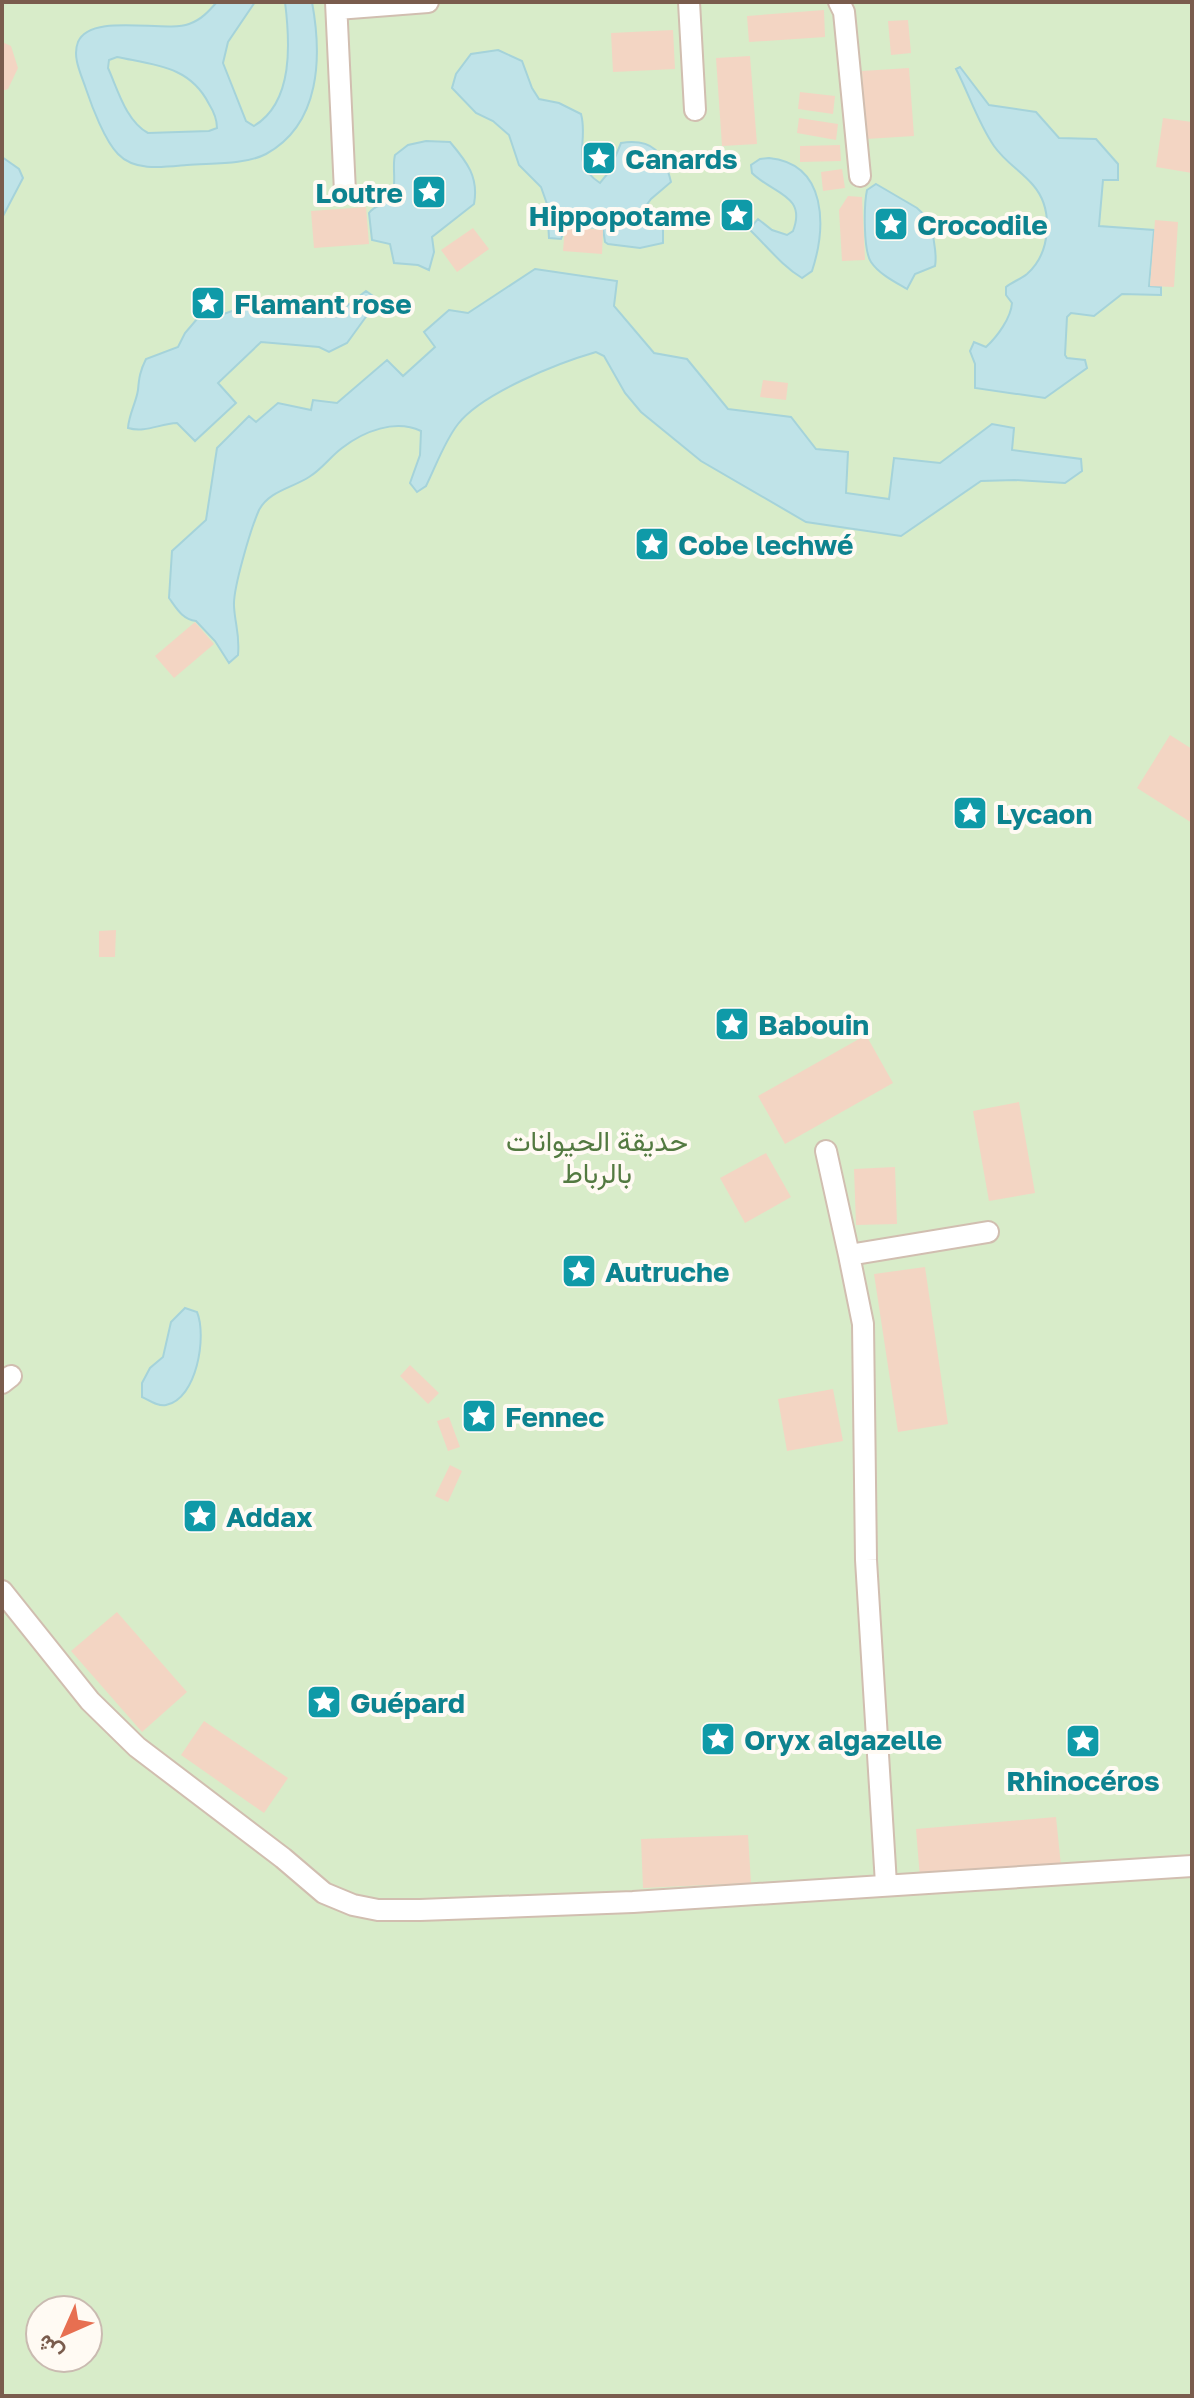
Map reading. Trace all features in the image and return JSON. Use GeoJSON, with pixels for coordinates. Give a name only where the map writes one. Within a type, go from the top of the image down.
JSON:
{"type":"FeatureCollection","features":[{"type":"Feature","properties":{"kind":"lane"},"geometry":{"type":"LineString","coordinates":[[345,192],[337,6],[428,2]]}},
{"type":"Feature","properties":{"kind":"lane"},"geometry":{"type":"LineString","coordinates":[[689,2],[695,110]]}},
{"type":"Feature","properties":{"kind":"lane"},"geometry":{"type":"LineString","coordinates":[[839,2],[844,12],[860,176]]}},
{"type":"Feature","properties":{"kind":"lane"},"geometry":{"type":"LineString","coordinates":[[826,1151],[863,1324],[866,1560],[886,1884]]}},
{"type":"Feature","properties":{"kind":"lane"},"geometry":{"type":"LineString","coordinates":[[849,1255],[988,1232]]}},
{"type":"Feature","properties":{"kind":"lane"},"geometry":{"type":"LineString","coordinates":[[2,1591],[90,1701],[137,1747],[335,1900],[378,1910],[633,1902],[1192,1866]]}},
{"type":"Feature","properties":{"kind":"green space","name":"حديقة الحيوانات بالرباط"},"geometry":{"type":"Polygon","coordinates":[[[2,2],[1192,2],[1192,2396],[2,2396],[2,2]]]}},
{"type":"Feature","properties":{"kind":"water"},"geometry":{"type":"Polygon","coordinates":[[[217,2],[255,2],[228,42],[223,63],[246,121],[254,126],[267,115],[283,87],[288,52],[285,2],[312,2],[316,66],[307,107],[298,125],[284,141],[258,158],[160,167],[142,166],[125,160],[108,141],[95,114],[78,66],[78,42],[86,33],[113,25],[189,24],[201,18],[217,2]],[[117,57],[109,60],[108,68],[124,104],[140,128],[148,133],[209,131],[217,128],[212,110],[192,82],[158,65],[117,57]]]}},
{"type":"Feature","properties":{"kind":"water"},"geometry":{"type":"Polygon","coordinates":[[[498,50],[522,61],[539,99],[559,103],[581,114],[582,160],[585,168],[600,183],[609,172],[621,143],[649,145],[661,156],[671,182],[643,210],[648,218],[656,216],[663,223],[663,243],[640,248],[608,244],[603,228],[566,226],[561,239],[549,238],[547,204],[541,187],[519,165],[509,135],[493,121],[476,113],[452,88],[456,74],[471,54],[498,50]]]}},
{"type":"Feature","properties":{"kind":"water"},"geometry":{"type":"Polygon","coordinates":[[[960,67],[989,105],[1036,112],[1059,138],[1096,139],[1118,164],[1118,180],[1103,180],[1099,226],[1154,230],[1149,286],[1161,287],[1161,295],[1122,294],[1094,316],[1071,313],[1067,317],[1065,355],[1067,358],[1085,360],[1087,368],[1045,398],[975,388],[975,364],[970,351],[974,342],[986,347],[1006,321],[1012,303],[1006,295],[1006,287],[1027,274],[1041,255],[1047,218],[1040,195],[1033,185],[1003,157],[988,137],[956,69],[960,67]]]}},
{"type":"Feature","properties":{"kind":"water"},"geometry":{"type":"Polygon","coordinates":[[[426,141],[450,142],[470,170],[475,186],[474,204],[432,237],[434,252],[429,270],[418,265],[394,263],[390,244],[372,240],[369,213],[386,202],[393,192],[395,155],[408,145],[426,141]]]}},
{"type":"Feature","properties":{"kind":"water"},"geometry":{"type":"Polygon","coordinates":[[[2,157],[19,169],[23,178],[2,218],[2,157]]]}},
{"type":"Feature","properties":{"kind":"water"},"geometry":{"type":"Polygon","coordinates":[[[769,158],[788,163],[803,172],[818,201],[817,254],[812,271],[802,278],[749,229],[758,219],[772,230],[787,235],[793,231],[796,219],[792,202],[752,173],[751,165],[769,158]]]}},
{"type":"Feature","properties":{"kind":"water"},"geometry":{"type":"Polygon","coordinates":[[[876,184],[917,208],[933,223],[935,266],[915,274],[907,289],[878,270],[868,256],[866,197],[867,190],[876,184]]]}},
{"type":"Feature","properties":{"kind":"water"},"geometry":{"type":"Polygon","coordinates":[[[535,269],[617,281],[614,306],[654,353],[687,359],[728,409],[791,417],[816,449],[848,452],[846,493],[889,499],[894,458],[940,463],[992,424],[1014,428],[1012,450],[1081,459],[1082,471],[1065,483],[981,481],[901,536],[806,522],[701,461],[641,412],[625,393],[604,356],[596,352],[522,380],[469,412],[448,438],[426,486],[417,492],[410,483],[420,455],[421,431],[401,426],[370,432],[351,442],[314,474],[269,498],[259,510],[239,572],[234,597],[238,655],[229,663],[215,641],[196,621],[180,613],[169,598],[172,551],[206,520],[217,448],[249,416],[256,422],[278,403],[311,410],[313,400],[337,403],[387,360],[403,376],[435,347],[424,332],[449,310],[468,313],[535,269]]]}},
{"type":"Feature","properties":{"kind":"water"},"geometry":{"type":"Polygon","coordinates":[[[366,291],[376,298],[379,310],[368,314],[347,343],[329,352],[319,347],[261,342],[218,383],[236,403],[195,441],[177,423],[146,429],[128,428],[146,359],[178,347],[197,319],[221,315],[268,298],[288,301],[295,310],[319,315],[339,312],[366,291]]]}},
{"type":"Feature","properties":{"kind":"water"},"geometry":{"type":"Polygon","coordinates":[[[185,1308],[197,1312],[200,1323],[197,1365],[192,1379],[177,1400],[160,1405],[142,1397],[142,1383],[150,1368],[163,1357],[171,1322],[185,1308]]]}},
{"type":"Feature","properties":{"kind":"building"},"geometry":{"type":"Polygon","coordinates":[[[824,10],[825,37],[749,42],[747,16],[824,10]]]}},
{"type":"Feature","properties":{"kind":"building"},"geometry":{"type":"Polygon","coordinates":[[[908,20],[911,53],[891,55],[888,21],[908,20]]]}},
{"type":"Feature","properties":{"kind":"building"},"geometry":{"type":"Polygon","coordinates":[[[673,30],[675,69],[613,72],[611,33],[673,30]]]}},
{"type":"Feature","properties":{"kind":"building"},"geometry":{"type":"Polygon","coordinates":[[[2,42],[11,46],[18,68],[8,89],[2,91],[2,42]]]}},
{"type":"Feature","properties":{"kind":"building"},"geometry":{"type":"Polygon","coordinates":[[[750,56],[757,144],[722,146],[716,58],[750,56]]]}},
{"type":"Feature","properties":{"kind":"building"},"geometry":{"type":"Polygon","coordinates":[[[909,68],[914,136],[866,139],[862,71],[909,68]]]}},
{"type":"Feature","properties":{"kind":"building"},"geometry":{"type":"Polygon","coordinates":[[[800,92],[835,96],[833,114],[798,109],[800,92]]]}},
{"type":"Feature","properties":{"kind":"building"},"geometry":{"type":"Polygon","coordinates":[[[799,118],[838,124],[836,140],[797,133],[799,118]]]}},
{"type":"Feature","properties":{"kind":"building"},"geometry":{"type":"Polygon","coordinates":[[[1163,118],[1192,122],[1192,173],[1156,167],[1163,118]]]}},
{"type":"Feature","properties":{"kind":"building"},"geometry":{"type":"Polygon","coordinates":[[[840,145],[841,161],[800,162],[800,146],[840,145]]]}},
{"type":"Feature","properties":{"kind":"building"},"geometry":{"type":"Polygon","coordinates":[[[842,169],[845,188],[823,191],[821,172],[842,169]]]}},
{"type":"Feature","properties":{"kind":"building"},"geometry":{"type":"Polygon","coordinates":[[[848,196],[862,197],[865,260],[842,261],[839,210],[848,196]]]}},
{"type":"Feature","properties":{"kind":"building"},"geometry":{"type":"Polygon","coordinates":[[[366,207],[369,244],[314,248],[311,211],[366,207]]]}},
{"type":"Feature","properties":{"kind":"building"},"geometry":{"type":"Polygon","coordinates":[[[1155,220],[1178,222],[1174,287],[1150,286],[1155,220]]]}},
{"type":"Feature","properties":{"kind":"building"},"geometry":{"type":"Polygon","coordinates":[[[565,227],[603,230],[602,254],[563,251],[565,227]]]}},
{"type":"Feature","properties":{"kind":"building"},"geometry":{"type":"Polygon","coordinates":[[[473,228],[489,249],[457,272],[441,250],[473,228]]]}},
{"type":"Feature","properties":{"kind":"building"},"geometry":{"type":"Polygon","coordinates":[[[763,380],[788,383],[786,400],[760,397],[763,380]]]}},
{"type":"Feature","properties":{"kind":"building"},"geometry":{"type":"Polygon","coordinates":[[[195,622],[214,644],[174,678],[155,656],[195,622]]]}},
{"type":"Feature","properties":{"kind":"building"},"geometry":{"type":"Polygon","coordinates":[[[1170,735],[1192,749],[1192,823],[1137,788],[1170,735]]]}},
{"type":"Feature","properties":{"kind":"building"},"geometry":{"type":"Polygon","coordinates":[[[116,930],[115,957],[99,957],[99,931],[116,930]]]}},
{"type":"Feature","properties":{"kind":"building"},"geometry":{"type":"Polygon","coordinates":[[[866,1035],[893,1083],[785,1144],[758,1096],[866,1035]]]}},
{"type":"Feature","properties":{"kind":"building"},"geometry":{"type":"Polygon","coordinates":[[[1019,1102],[1035,1193],[989,1201],[973,1111],[1019,1102]]]}},
{"type":"Feature","properties":{"kind":"building"},"geometry":{"type":"Polygon","coordinates":[[[766,1153],[791,1197],[745,1223],[720,1178],[766,1153]]]}},
{"type":"Feature","properties":{"kind":"building"},"geometry":{"type":"Polygon","coordinates":[[[895,1167],[897,1224],[856,1225],[854,1169],[895,1167]]]}},
{"type":"Feature","properties":{"kind":"building"},"geometry":{"type":"Polygon","coordinates":[[[925,1267],[948,1424],[898,1432],[874,1274],[925,1267]]]}},
{"type":"Feature","properties":{"kind":"building"},"geometry":{"type":"Polygon","coordinates":[[[410,1365],[439,1393],[428,1404],[400,1376],[410,1365]]]}},
{"type":"Feature","properties":{"kind":"building"},"geometry":{"type":"Polygon","coordinates":[[[833,1389],[843,1441],[787,1451],[778,1399],[833,1389]]]}},
{"type":"Feature","properties":{"kind":"building"},"geometry":{"type":"Polygon","coordinates":[[[449,1417],[460,1447],[448,1451],[437,1421],[449,1417]]]}},
{"type":"Feature","properties":{"kind":"building"},"geometry":{"type":"Polygon","coordinates":[[[450,1465],[462,1471],[448,1502],[435,1496],[450,1465]]]}},
{"type":"Feature","properties":{"kind":"building"},"geometry":{"type":"Polygon","coordinates":[[[117,1612],[187,1692],[142,1732],[71,1651],[117,1612]]]}},
{"type":"Feature","properties":{"kind":"building"},"geometry":{"type":"Polygon","coordinates":[[[204,1721],[288,1778],[264,1813],[181,1755],[204,1721]]]}},
{"type":"Feature","properties":{"kind":"building"},"geometry":{"type":"Polygon","coordinates":[[[1056,1817],[1061,1866],[920,1878],[916,1829],[1056,1817]]]}},
{"type":"Feature","properties":{"kind":"building"},"geometry":{"type":"Polygon","coordinates":[[[748,1835],[751,1883],[643,1888],[641,1839],[748,1835]]]}},
{"type":"Feature","properties":{"kind":"place","name":"Canards"},"geometry":{"type":"Point","coordinates":[599,158]}},
{"type":"Feature","properties":{"kind":"place","name":"Loutre"},"geometry":{"type":"Point","coordinates":[429,192]}},
{"type":"Feature","properties":{"kind":"place","name":"Hippopotame"},"geometry":{"type":"Point","coordinates":[737,215]}},
{"type":"Feature","properties":{"kind":"place","name":"Crocodile"},"geometry":{"type":"Point","coordinates":[891,224]}},
{"type":"Feature","properties":{"kind":"place","name":"Flamant rose"},"geometry":{"type":"Point","coordinates":[208,303]}},
{"type":"Feature","properties":{"kind":"place","name":"Cobe lechwé"},"geometry":{"type":"Point","coordinates":[652,544]}},
{"type":"Feature","properties":{"kind":"place","name":"Lycaon"},"geometry":{"type":"Point","coordinates":[970,813]}},
{"type":"Feature","properties":{"kind":"place","name":"Babouin"},"geometry":{"type":"Point","coordinates":[732,1024]}},
{"type":"Feature","properties":{"kind":"place","name":"Autruche"},"geometry":{"type":"Point","coordinates":[579,1271]}},
{"type":"Feature","properties":{"kind":"place","name":"Fennec"},"geometry":{"type":"Point","coordinates":[479,1416]}},
{"type":"Feature","properties":{"kind":"place","name":"Addax"},"geometry":{"type":"Point","coordinates":[200,1516]}},
{"type":"Feature","properties":{"kind":"place","name":"Guépard"},"geometry":{"type":"Point","coordinates":[324,1702]}},
{"type":"Feature","properties":{"kind":"place","name":"Oryx algazelle"},"geometry":{"type":"Point","coordinates":[718,1739]}},
{"type":"Feature","properties":{"kind":"place","name":"Rhinocéros"},"geometry":{"type":"Point","coordinates":[1083,1741]}}]}
